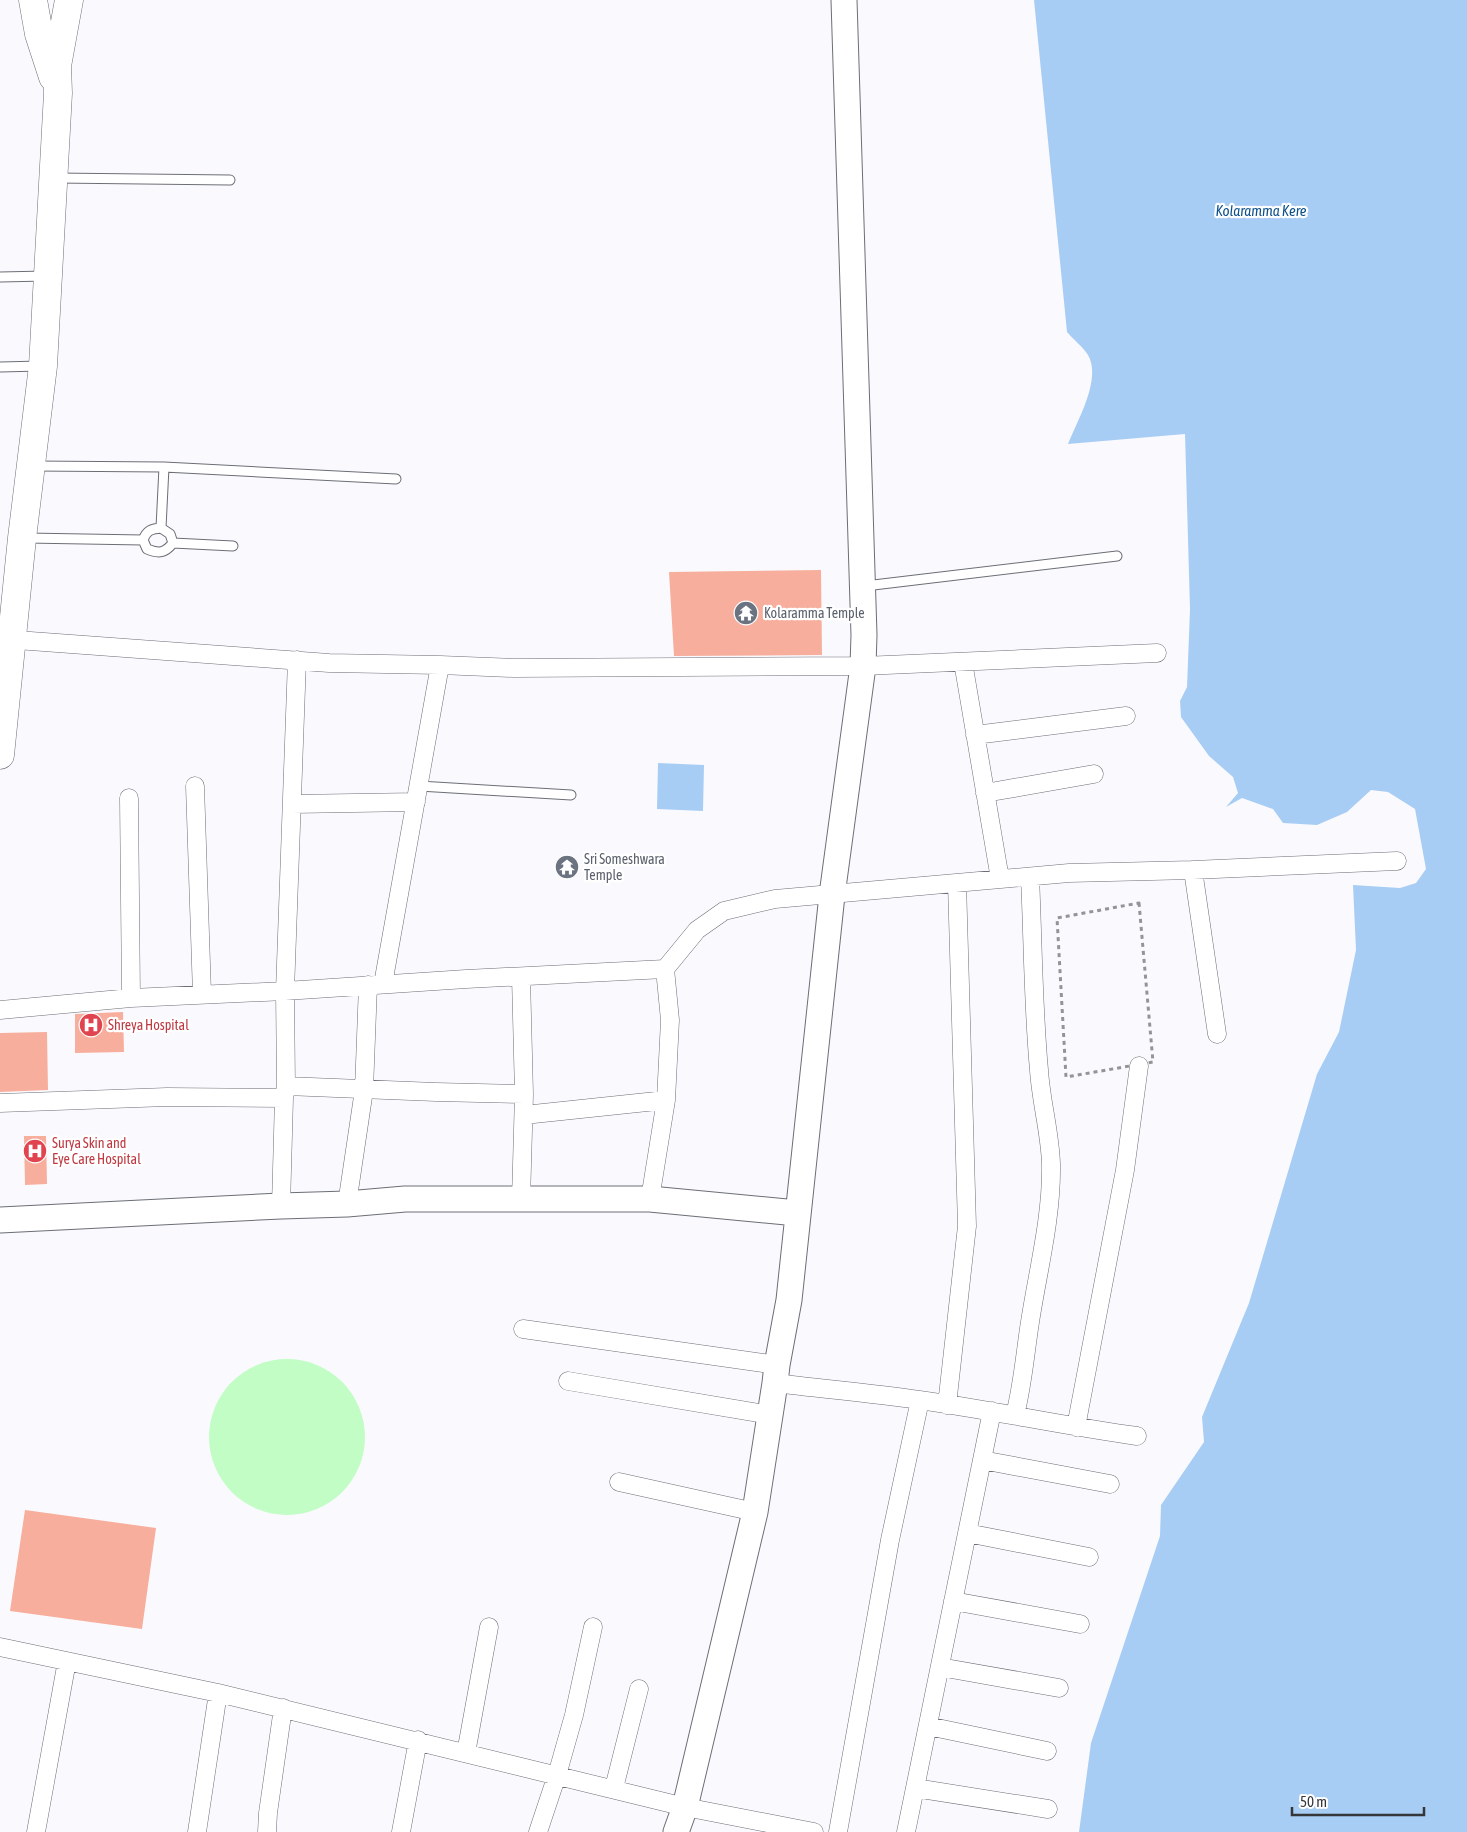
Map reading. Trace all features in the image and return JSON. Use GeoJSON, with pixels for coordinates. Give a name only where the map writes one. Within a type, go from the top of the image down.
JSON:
{"type":"FeatureCollection","features":[{"type":"Feature","properties":{"kind":"main road"},"geometry":{"type":"LineString","coordinates":[[0,755],[6,640],[22,538],[44,366],[58,93],[56,66],[69,0]]}},
{"type":"Feature","properties":{"kind":"main road"},"geometry":{"type":"LineString","coordinates":[[32,2],[39,34],[58,93]]}},
{"type":"Feature","properties":{"kind":"street"},"geometry":{"type":"LineString","coordinates":[[676,1832],[685,1806],[755,1512],[788,1300],[832,895],[863,666],[864,634],[844,0]]}},
{"type":"Feature","properties":{"kind":"street"},"geometry":{"type":"LineString","coordinates":[[6,640],[329,663],[440,664],[513,668],[863,666],[1157,653]]}},
{"type":"Feature","properties":{"kind":"street"},"geometry":{"type":"LineString","coordinates":[[281,1206],[285,1092],[285,991],[298,660]]}},
{"type":"Feature","properties":{"kind":"street"},"geometry":{"type":"LineString","coordinates":[[963,662],[1000,879]]}},
{"type":"Feature","properties":{"kind":"street"},"geometry":{"type":"LineString","coordinates":[[348,1204],[376,985],[418,794],[440,664]]}},
{"type":"Feature","properties":{"kind":"street"},"geometry":{"type":"LineString","coordinates":[[975,735],[1126,716]]}},
{"type":"Feature","properties":{"kind":"street"},"geometry":{"type":"LineString","coordinates":[[985,792],[1094,774]]}},
{"type":"Feature","properties":{"kind":"street"},"geometry":{"type":"LineString","coordinates":[[195,786],[202,994]]}},
{"type":"Feature","properties":{"kind":"street"},"geometry":{"type":"LineString","coordinates":[[292,804],[418,794]]}},
{"type":"Feature","properties":{"kind":"street"},"geometry":{"type":"LineString","coordinates":[[129,798],[131,998]]}},
{"type":"Feature","properties":{"kind":"street"},"geometry":{"type":"LineString","coordinates":[[650,1199],[666,1100],[670,1020],[665,969],[697,930],[724,911],[775,900],[1069,873],[1193,870],[1397,861]]}},
{"type":"Feature","properties":{"kind":"street"},"geometry":{"type":"LineString","coordinates":[[1193,870],[1217,1034]]}},
{"type":"Feature","properties":{"kind":"street"},"geometry":{"type":"LineString","coordinates":[[1015,1415],[1022,1386],[1030,1322],[1038,1284],[1049,1198],[1051,1165],[1048,1128],[1039,1071],[1030,876]]}},
{"type":"Feature","properties":{"kind":"street"},"geometry":{"type":"LineString","coordinates":[[947,1405],[966,1226],[957,883]]}},
{"type":"Feature","properties":{"kind":"street"},"geometry":{"type":"LineString","coordinates":[[0,1010],[131,998],[665,969]]}},
{"type":"Feature","properties":{"kind":"street"},"geometry":{"type":"LineString","coordinates":[[521,977],[524,1094],[521,1200]]}},
{"type":"Feature","properties":{"kind":"street"},"geometry":{"type":"LineString","coordinates":[[1076,1427],[1125,1170],[1139,1066]]}},
{"type":"Feature","properties":{"kind":"street"},"geometry":{"type":"LineString","coordinates":[[0,1103],[364,1090],[524,1094]]}},
{"type":"Feature","properties":{"kind":"street"},"geometry":{"type":"LineString","coordinates":[[524,1115],[666,1100]]}},
{"type":"Feature","properties":{"kind":"street"},"geometry":{"type":"LineString","coordinates":[[0,1220],[405,1200],[650,1199],[797,1213]]}},
{"type":"Feature","properties":{"kind":"street"},"geometry":{"type":"LineString","coordinates":[[524,1329],[947,1405],[1137,1436]]}},
{"type":"Feature","properties":{"kind":"street"},"geometry":{"type":"LineString","coordinates":[[568,1381],[770,1415]]}},
{"type":"Feature","properties":{"kind":"street"},"geometry":{"type":"LineString","coordinates":[[838,1832],[890,1540],[920,1400]]}},
{"type":"Feature","properties":{"kind":"street"},"geometry":{"type":"LineString","coordinates":[[906,1832],[992,1411]]}},
{"type":"Feature","properties":{"kind":"street"},"geometry":{"type":"LineString","coordinates":[[982,1460],[1110,1484]]}},
{"type":"Feature","properties":{"kind":"street"},"geometry":{"type":"LineString","coordinates":[[619,1482],[755,1512]]}},
{"type":"Feature","properties":{"kind":"street"},"geometry":{"type":"LineString","coordinates":[[967,1533],[1089,1557]]}},
{"type":"Feature","properties":{"kind":"street"},"geometry":{"type":"LineString","coordinates":[[953,1601],[1080,1624]]}},
{"type":"Feature","properties":{"kind":"street"},"geometry":{"type":"LineString","coordinates":[[466,1753],[489,1627]]}},
{"type":"Feature","properties":{"kind":"street"},"geometry":{"type":"LineString","coordinates":[[538,1832],[574,1715],[593,1627]]}},
{"type":"Feature","properties":{"kind":"street"},"geometry":{"type":"LineString","coordinates":[[0,1647],[218,1693],[685,1806],[814,1832]]}},
{"type":"Feature","properties":{"kind":"street"},"geometry":{"type":"LineString","coordinates":[[36,1832],[68,1661]]}},
{"type":"Feature","properties":{"kind":"street"},"geometry":{"type":"LineString","coordinates":[[940,1667],[1059,1688]]}},
{"type":"Feature","properties":{"kind":"street"},"geometry":{"type":"LineString","coordinates":[[614,1788],[639,1690]]}},
{"type":"Feature","properties":{"kind":"street"},"geometry":{"type":"LineString","coordinates":[[197,1832],[218,1693]]}},
{"type":"Feature","properties":{"kind":"street"},"geometry":{"type":"LineString","coordinates":[[267,1832],[283,1708]]}},
{"type":"Feature","properties":{"kind":"street"},"geometry":{"type":"LineString","coordinates":[[928,1726],[1047,1751]]}},
{"type":"Feature","properties":{"kind":"street"},"geometry":{"type":"LineString","coordinates":[[401,1832],[418,1740]]}},
{"type":"Feature","properties":{"kind":"street"},"geometry":{"type":"LineString","coordinates":[[915,1788],[1048,1809]]}},
{"type":"Feature","properties":{"kind":"lane"},"geometry":{"type":"LineString","coordinates":[[54,178],[230,180]]}},
{"type":"Feature","properties":{"kind":"lane"},"geometry":{"type":"LineString","coordinates":[[0,277],[48,276]]}},
{"type":"Feature","properties":{"kind":"lane"},"geometry":{"type":"LineString","coordinates":[[0,367],[44,366]]}},
{"type":"Feature","properties":{"kind":"lane"},"geometry":{"type":"LineString","coordinates":[[31,466],[164,467],[396,479]]}},
{"type":"Feature","properties":{"kind":"lane"},"geometry":{"type":"LineString","coordinates":[[161,528],[164,467]]}},
{"type":"Feature","properties":{"kind":"lane"},"geometry":{"type":"LineString","coordinates":[[161,528],[170,534],[172,543],[166,551],[156,553],[147,549],[143,540],[150,529],[161,528]]}},
{"type":"Feature","properties":{"kind":"lane"},"geometry":{"type":"LineString","coordinates":[[22,538],[143,540]]}},
{"type":"Feature","properties":{"kind":"lane"},"geometry":{"type":"LineString","coordinates":[[172,543],[233,546]]}},
{"type":"Feature","properties":{"kind":"lane"},"geometry":{"type":"LineString","coordinates":[[862,586],[1117,556]]}},
{"type":"Feature","properties":{"kind":"lane"},"geometry":{"type":"LineString","coordinates":[[418,794],[571,795]]}},
{"type":"Feature","properties":{"kind":"path"},"geometry":{"type":"LineString","coordinates":[[1139,904],[1153,1062],[1139,1066],[1066,1077],[1056,918],[1139,904]]}},
{"type":"Feature","properties":{"kind":"green space"},"geometry":{"type":"Polygon","coordinates":[[[287,1359],[317,1365],[330,1372],[342,1382],[352,1394],[359,1407],[365,1437],[359,1467],[352,1480],[342,1492],[330,1502],[317,1509],[287,1515],[257,1509],[244,1502],[232,1492],[222,1480],[215,1467],[209,1437],[215,1407],[222,1394],[232,1382],[244,1372],[257,1365],[287,1359]]]}},
{"type":"Feature","properties":{"kind":"water","name":"Kolaramma Kere"},"geometry":{"type":"Polygon","coordinates":[[[1034,0],[1467,0],[1467,1832],[1079,1832],[1091,1743],[1160,1536],[1161,1505],[1204,1442],[1202,1417],[1249,1303],[1317,1074],[1339,1032],[1356,950],[1353,885],[1400,888],[1416,883],[1426,869],[1415,809],[1388,792],[1371,790],[1347,812],[1317,825],[1283,823],[1273,809],[1242,798],[1226,807],[1238,793],[1233,777],[1209,756],[1181,717],[1180,701],[1187,687],[1190,609],[1185,434],[1068,444],[1087,400],[1092,376],[1092,365],[1086,352],[1067,332],[1034,0]]]}},
{"type":"Feature","properties":{"kind":"water"},"geometry":{"type":"Polygon","coordinates":[[[658,763],[704,765],[703,811],[657,809],[658,763]]]}},
{"type":"Feature","properties":{"kind":"building","name":"Kolaramma Temple"},"geometry":{"type":"Polygon","coordinates":[[[821,570],[822,655],[674,656],[669,572],[821,570]]]}},
{"type":"Feature","properties":{"kind":"building"},"geometry":{"type":"Polygon","coordinates":[[[123,1012],[124,1052],[75,1053],[75,1014],[123,1012]]]}},
{"type":"Feature","properties":{"kind":"building"},"geometry":{"type":"Polygon","coordinates":[[[47,1032],[48,1090],[0,1092],[0,1033],[47,1032]]]}},
{"type":"Feature","properties":{"kind":"building"},"geometry":{"type":"Polygon","coordinates":[[[24,1136],[46,1136],[47,1184],[25,1185],[24,1136]]]}},
{"type":"Feature","properties":{"kind":"building"},"geometry":{"type":"Polygon","coordinates":[[[25,1510],[156,1528],[142,1629],[10,1611],[25,1510]]]}},
{"type":"Feature","properties":{"kind":"place","name":"Kolaramma Temple"},"geometry":{"type":"Point","coordinates":[746,613]}},
{"type":"Feature","properties":{"kind":"place","name":"Sri Someshwara Temple"},"geometry":{"type":"Point","coordinates":[567,867]}},
{"type":"Feature","properties":{"kind":"place","name":"Shreya Hospital"},"geometry":{"type":"Point","coordinates":[91,1025]}},
{"type":"Feature","properties":{"kind":"place","name":"Surya Skin and Eye Care Hospital"},"geometry":{"type":"Point","coordinates":[35,1151]}}]}
